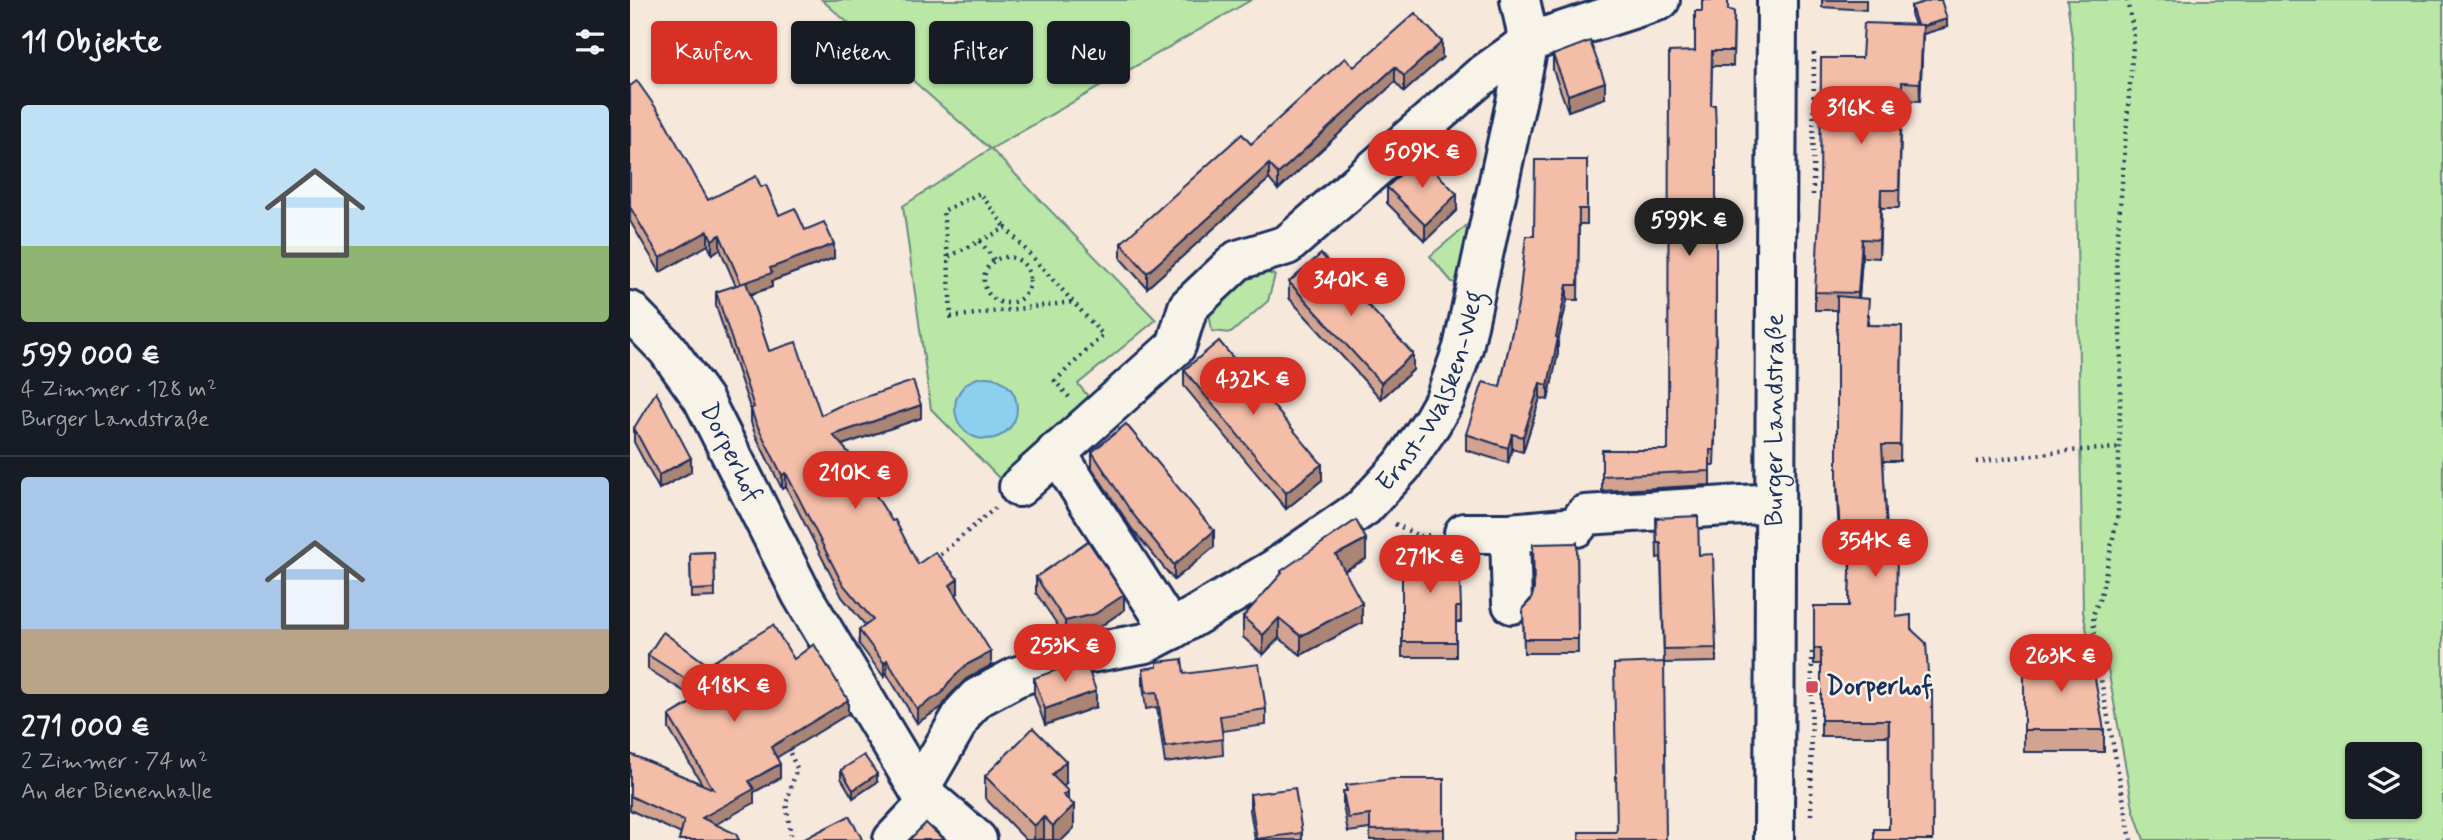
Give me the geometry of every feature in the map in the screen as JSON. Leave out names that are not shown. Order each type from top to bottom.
[{"type":"street","points":[[1520,0],[1528,41]]},
{"type":"street","points":[[1019,487],[1176,346],[1188,307],[1238,260],[1287,245],[1480,77],[1528,41],[1660,0]]},
{"type":"street","name":"Burger Landstraße","points":[[1774,840],[1777,0]]},
{"type":"street","name":"Ernst-Walsken-Weg","points":[[1171,630],[1273,570],[1364,507],[1402,467],[1424,436],[1454,375],[1471,313],[1528,41]]},
{"type":"street","name":"Dorperhof","points":[[630,311],[667,349],[703,399],[802,595],[924,795],[977,840]]},
{"type":"street","points":[[893,840],[924,795],[964,712],[986,693],[1016,677],[1078,655],[1146,643],[1171,630],[1055,452]]},
{"type":"street","points":[[1464,534],[1576,527],[1585,515],[1775,503]]},
{"type":"street","points":[[1510,533],[1512,604]]},
{"type":"path","points":[[2127,0],[2134,34],[2116,257],[2121,349],[2116,523],[2101,595],[2093,614],[2096,653],[2131,840]]},
{"type":"path","points":[[1073,302],[951,317],[943,211],[979,193],[1006,228],[1103,335],[1055,381],[1092,420]]},
{"type":"path","points":[[948,257],[1006,228]]},
{"type":"path","points":[[980,241],[995,261]]},
{"type":"path","points":[[1013,257],[1025,266],[1029,272],[1029,287],[1021,299],[999,302],[992,298],[984,284],[987,269],[995,261],[1013,257]]},
{"type":"path","points":[[1025,266],[1035,259]]},
{"type":"path","points":[[1010,302],[1012,310]]},
{"type":"path","points":[[1976,462],[2119,448]]},
{"type":"path","points":[[931,563],[1019,487]]},
{"type":"path","points":[[1364,507],[1419,536],[1464,534]]},
{"type":"path","points":[[782,744],[791,753],[797,768],[786,804],[791,835]]},
{"type":"green space","points":[[822,0],[1251,0],[1130,69],[1130,21],[1047,21],[1047,84],[1104,84],[991,149],[1156,320],[1078,384],[1091,400],[1002,481],[931,409],[903,206],[990,149],[915,82],[915,21],[846,21]]},
{"type":"green space","points":[[2067,0],[2443,0],[2443,840],[2144,840],[2133,808],[2104,647],[2090,647],[2083,612],[2074,54]]},
{"type":"green space","points":[[1479,215],[1466,285],[1452,282],[1430,256]]},
{"type":"green space","points":[[1247,268],[1275,275],[1268,301],[1231,333],[1212,331],[1208,306]]},
{"type":"water","points":[[980,377],[992,377],[1008,386],[1015,396],[1015,420],[1008,430],[992,439],[980,439],[969,434],[960,425],[955,414],[955,402],[960,391],[969,382]]},
{"type":"building","points":[[1702,0],[1728,0],[1728,10],[1734,11],[1733,51],[1712,51],[1711,105],[1715,105],[1716,130],[1716,278],[1715,426],[1714,450],[1710,450],[1710,471],[1602,476],[1602,450],[1668,450],[1669,52],[1695,51],[1695,11],[1702,11]]},
{"type":"building","points":[[1941,0],[1947,19],[1923,26],[1917,25],[1911,6]]},
{"type":"building","points":[[1415,13],[1442,42],[1404,76],[1395,67],[1278,174],[1269,164],[1147,273],[1121,243],[1242,134],[1251,144],[1345,58],[1354,67]]},
{"type":"building","points":[[1864,23],[1923,25],[1920,83],[1902,82],[1899,190],[1881,190],[1879,240],[1862,239],[1858,293],[1815,292],[1820,201],[1821,58],[1862,58]]},
{"type":"building","points":[[1590,41],[1605,82],[1568,95],[1553,55]]},
{"type":"building","points":[[637,81],[663,118],[708,200],[756,176],[761,187],[766,185],[779,215],[795,208],[805,230],[824,222],[834,244],[770,268],[772,273],[741,284],[720,235],[712,240],[708,231],[660,258],[630,207],[630,86]]},
{"type":"building","points":[[1420,156],[1457,194],[1425,225],[1387,187]]},
{"type":"building","points":[[1535,160],[1587,160],[1587,209],[1579,209],[1578,285],[1567,285],[1548,385],[1540,383],[1523,437],[1512,434],[1508,448],[1466,434],[1483,382],[1500,387],[1519,300],[1526,236],[1534,236]]},
{"type":"building","points":[[1321,254],[1413,354],[1381,383],[1289,282]]},
{"type":"building","points":[[746,282],[769,351],[796,342],[821,415],[839,406],[913,381],[921,405],[833,435],[868,475],[868,483],[892,521],[895,520],[918,564],[935,552],[958,579],[950,585],[991,652],[966,665],[942,693],[917,709],[887,660],[884,663],[859,630],[873,620],[842,583],[786,473],[782,475],[755,421],[751,409],[754,407],[716,292]]},
{"type":"building","points":[[1837,296],[1869,299],[1867,325],[1902,326],[1900,445],[1882,445],[1888,551],[1897,551],[1896,617],[1911,615],[1911,629],[1926,643],[1929,689],[1932,689],[1933,840],[1874,840],[1874,829],[1889,829],[1889,720],[1821,720],[1821,648],[1814,648],[1814,606],[1849,606],[1851,537],[1840,537],[1837,480]]},
{"type":"building","points":[[1219,341],[1322,464],[1286,493],[1184,370]]},
{"type":"building","points":[[656,392],[691,458],[659,475],[634,428]]},
{"type":"building","points":[[1126,424],[1214,531],[1174,565],[1132,513],[1092,452]]},
{"type":"building","points":[[1698,516],[1699,555],[1713,554],[1716,648],[1664,649],[1661,543],[1657,543],[1656,518]]},
{"type":"building","points":[[1356,520],[1366,539],[1336,555],[1362,603],[1301,636],[1279,618],[1263,635],[1243,617],[1281,571]]},
{"type":"building","points":[[1088,541],[1124,595],[1095,614],[1065,621],[1036,577]]},
{"type":"building","points":[[1577,543],[1578,639],[1524,639],[1523,608],[1531,600],[1534,589],[1533,544]]},
{"type":"building","points":[[1402,548],[1456,548],[1456,582],[1460,582],[1461,607],[1456,607],[1456,642],[1402,642]]},
{"type":"building","points":[[714,552],[715,589],[691,590],[690,553]]},
{"type":"building","points":[[773,625],[794,659],[814,644],[848,700],[771,747],[780,764],[749,781],[754,789],[702,818],[736,834],[739,840],[679,840],[684,821],[630,796],[630,754],[713,789],[669,716],[708,693],[648,655],[663,632],[708,665]]},
{"type":"building","points":[[2024,656],[2091,656],[2104,730],[2024,730]]},
{"type":"building","points":[[1182,659],[1184,674],[1259,664],[1266,709],[1220,716],[1223,739],[1165,747],[1157,692],[1146,693],[1143,669],[1157,667],[1157,662]]},
{"type":"building","points":[[1085,660],[1096,691],[1045,709],[1034,678]]},
{"type":"building","points":[[1664,662],[1666,840],[1579,840],[1579,832],[1617,832],[1614,664]]},
{"type":"building","points":[[1033,728],[1066,761],[1052,775],[1068,791],[1063,795],[1074,805],[1053,826],[1044,817],[1034,826],[985,776]]},
{"type":"building","points":[[864,755],[877,774],[853,790],[841,770]]},
{"type":"building","points":[[1393,779],[1444,779],[1444,829],[1370,830],[1370,815],[1348,818],[1343,791],[1347,791],[1346,785]]},
{"type":"building","points":[[1295,788],[1302,833],[1257,839],[1250,794]]},
{"type":"building","points":[[849,816],[862,840],[802,840]]},
{"type":"building","points":[[926,823],[944,840],[909,840]]},
{"type":"place","name":"Dorperhof","points":[[1812,687]]}]
